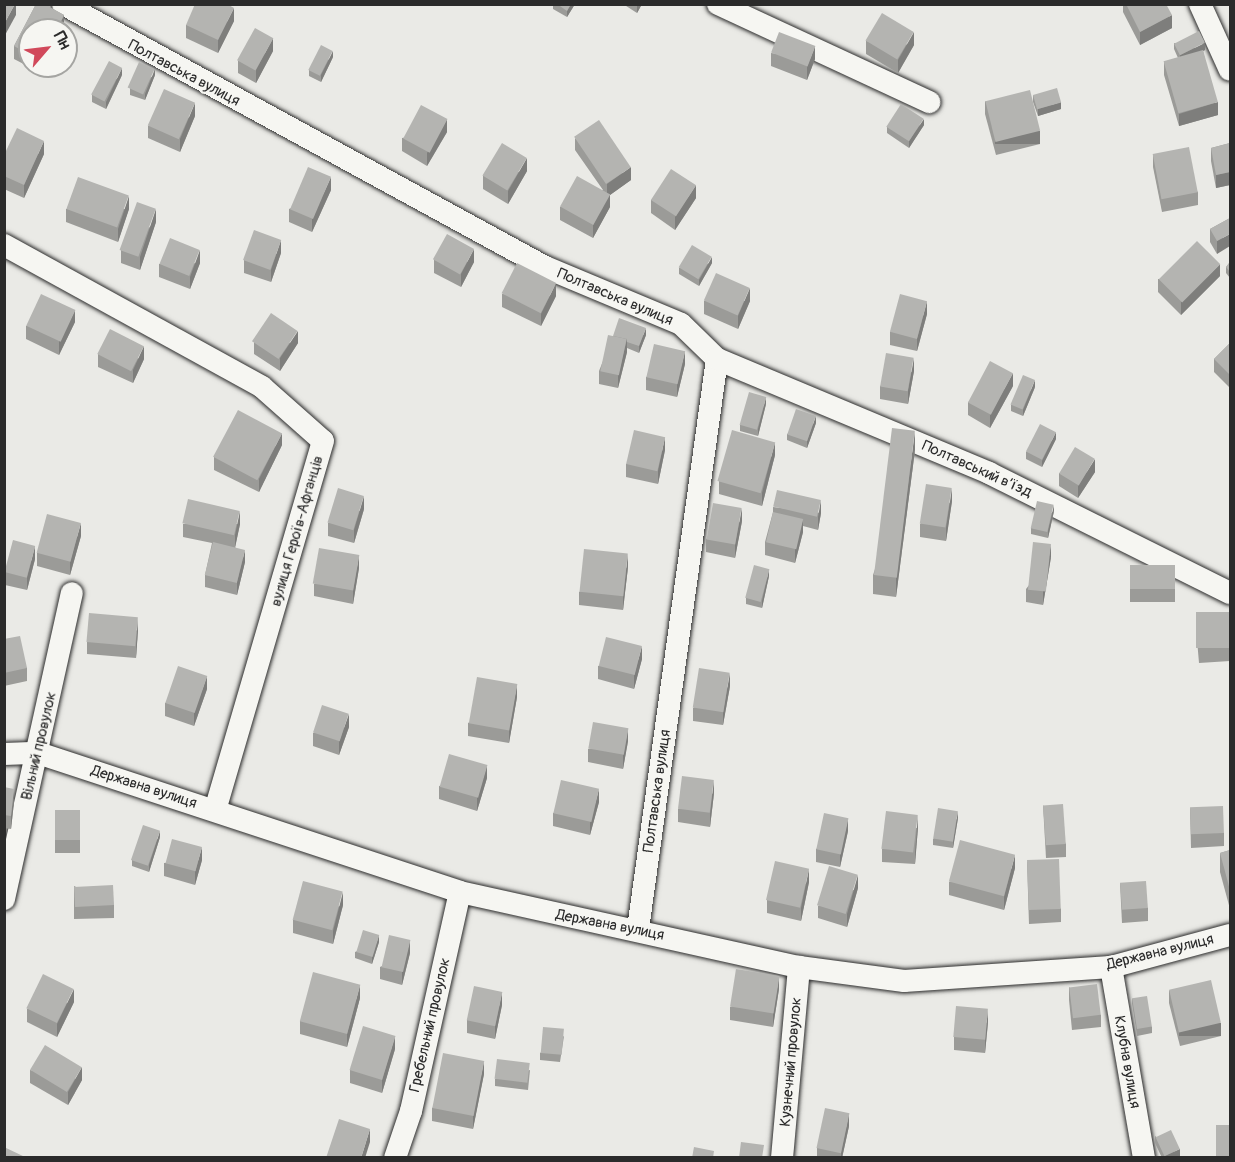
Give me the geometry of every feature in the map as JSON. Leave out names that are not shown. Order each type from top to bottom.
[{"type":"street","name":"Полтавська вулиця","points":[[63,4],[545,267],[681,324],[717,359],[638,929]]},
{"type":"street","points":[[718,4],[929,102]]},
{"type":"street","points":[[1200,4],[1230,70]]},
{"type":"street","name":"вулиця Героїв-Афганців","points":[[4,245],[262,387],[323,441],[215,810]]},
{"type":"street","name":"Полтавський в’їзд","points":[[717,359],[990,473],[1230,593]]},
{"type":"street","name":"Вільний провулок","points":[[4,899],[72,593]]},
{"type":"street","name":"Державна вулиця","points":[[4,753],[38,753],[460,892],[638,929],[800,967],[904,981],[1111,967],[1230,935]]},
{"type":"street","name":"Гребельний провулок","points":[[395,1158],[411,1111],[460,892]]},
{"type":"street","name":"Кузнечний провулок","points":[[782,1158],[800,967]]},
{"type":"street","name":"Клубна вулиця","points":[[1111,967],[1144,1158]]},
{"type":"building","points":[[4,4],[15,4],[4,24]]},
{"type":"building","points":[[36,4],[44,4],[64,15],[63,18],[29,18]]},
{"type":"building","points":[[195,4],[227,4],[234,8],[218,40],[186,25]]},
{"type":"building","points":[[557,4],[571,4],[567,11]]},
{"type":"building","points":[[1126,4],[1166,4],[1172,15],[1140,32]]},
{"type":"building","points":[[882,13],[914,32],[897,59],[866,40]]},
{"type":"building","points":[[255,28],[273,38],[255,71],[237,60]]},
{"type":"building","points":[[1199,31],[1205,43],[1180,55],[1174,44]]},
{"type":"building","points":[[779,32],[815,46],[808,67],[771,53]]},
{"type":"building","points":[[321,45],[333,51],[320,76],[308,70]]},
{"type":"building","points":[[1203,50],[1218,102],[1178,113],[1164,61]]},
{"type":"building","points":[[109,61],[122,68],[104,102],[91,95]]},
{"type":"building","points":[[139,62],[155,69],[143,94],[128,88]]},
{"type":"building","points":[[1057,88],[1061,102],[1037,109],[1033,95]]},
{"type":"building","points":[[164,89],[195,103],[179,139],[148,126]]},
{"type":"building","points":[[1030,90],[1040,131],[996,142],[985,101]]},
{"type":"building","points":[[901,104],[924,119],[909,141],[886,127]]},
{"type":"building","points":[[421,105],[447,119],[430,153],[403,139]]},
{"type":"building","points":[[599,120],[631,167],[606,184],[574,137]]},
{"type":"building","points":[[17,128],[44,141],[24,185],[4,176],[4,155]]},
{"type":"building","points":[[502,143],[527,158],[507,191],[482,176]]},
{"type":"building","points":[[1230,143],[1230,172],[1216,175],[1211,148]]},
{"type":"building","points":[[1189,147],[1198,192],[1161,199],[1153,154]]},
{"type":"building","points":[[308,167],[331,177],[313,219],[290,209]]},
{"type":"building","points":[[671,169],[696,185],[676,216],[651,200]]},
{"type":"building","points":[[577,176],[610,194],[593,225],[560,207]]},
{"type":"building","points":[[78,177],[129,195],[117,227],[66,209]]},
{"type":"building","points":[[137,202],[156,209],[138,257],[120,250]]},
{"type":"building","points":[[1230,218],[1230,234],[1217,241],[1210,229]]},
{"type":"building","points":[[254,230],[281,240],[270,270],[243,260]]},
{"type":"building","points":[[447,234],[474,249],[460,274],[433,259]]},
{"type":"building","points":[[170,238],[200,250],[189,276],[160,264]]},
{"type":"building","points":[[1197,241],[1220,264],[1182,303],[1159,279]]},
{"type":"building","points":[[692,245],[712,257],[698,279],[679,267]]},
{"type":"building","points":[[517,263],[556,283],[541,313],[502,293]]},
{"type":"building","points":[[716,273],[750,288],[738,315],[704,300]]},
{"type":"building","points":[[41,294],[75,310],[61,342],[26,326]]},
{"type":"building","points":[[900,294],[927,301],[917,339],[890,332]]},
{"type":"building","points":[[271,313],[298,331],[279,359],[252,341]]},
{"type":"building","points":[[619,318],[646,328],[639,346],[627,342],[627,339],[613,336]]},
{"type":"building","points":[[110,329],[144,346],[131,371],[97,354]]},
{"type":"building","points":[[608,335],[627,339],[619,375],[600,371]]},
{"type":"building","points":[[1230,343],[1230,375],[1214,359]]},
{"type":"building","points":[[654,344],[685,351],[678,384],[646,377]]},
{"type":"building","points":[[886,353],[914,358],[908,391],[880,386]]},
{"type":"building","points":[[990,361],[1013,373],[991,415],[968,402]]},
{"type":"building","points":[[1023,375],[1035,380],[1022,410],[1010,404]]},
{"type":"building","points":[[749,392],[766,397],[757,430],[740,425]]},
{"type":"building","points":[[796,409],[816,416],[807,441],[787,435]]},
{"type":"building","points":[[238,410],[282,433],[257,480],[213,457]]},
{"type":"building","points":[[1040,424],[1056,432],[1042,460],[1026,452]]},
{"type":"building","points":[[892,428],[915,431],[897,578],[874,575]]},
{"type":"building","points":[[634,430],[665,437],[657,471],[626,464]]},
{"type":"building","points":[[732,430],[775,442],[761,493],[717,481]]},
{"type":"building","points":[[1075,447],[1095,459],[1079,485],[1059,474]]},
{"type":"building","points":[[926,484],[952,488],[945,528],[920,524]]},
{"type":"building","points":[[338,488],[364,496],[353,530],[327,522]]},
{"type":"building","points":[[777,490],[821,500],[817,517],[773,507]]},
{"type":"building","points":[[188,499],[240,511],[234,535],[182,523]]},
{"type":"building","points":[[1037,501],[1054,505],[1047,532],[1031,528]]},
{"type":"building","points":[[713,503],[742,508],[735,544],[707,539]]},
{"type":"building","points":[[773,512],[803,519],[796,549],[766,542]]},
{"type":"building","points":[[47,514],[81,523],[70,562],[37,553]]},
{"type":"building","points":[[13,540],[35,546],[27,578],[4,572]]},
{"type":"building","points":[[213,542],[245,550],[237,583],[205,575]]},
{"type":"building","points":[[1033,542],[1051,544],[1046,592],[1028,590]]},
{"type":"building","points":[[319,548],[359,555],[353,591],[313,583]]},
{"type":"building","points":[[584,549],[628,554],[623,596],[580,592]]},
{"type":"building","points":[[754,565],[769,569],[761,602],[745,598]]},
{"type":"building","points":[[1130,565],[1175,565],[1175,589],[1130,589]]},
{"type":"building","points":[[1196,612],[1230,612],[1230,648],[1196,648]]},
{"type":"building","points":[[89,613],[138,617],[135,646],[86,642]]},
{"type":"building","points":[[20,636],[27,668],[4,673],[4,639]]},
{"type":"building","points":[[606,637],[642,646],[635,675],[599,666]]},
{"type":"building","points":[[178,666],[207,676],[195,713],[165,703]]},
{"type":"building","points":[[699,668],[730,673],[723,712],[693,708]]},
{"type":"building","points":[[477,677],[517,684],[509,730],[469,723]]},
{"type":"building","points":[[322,705],[349,714],[340,741],[313,733]]},
{"type":"building","points":[[593,722],[628,728],[624,755],[588,749]]},
{"type":"building","points":[[449,754],[487,765],[478,798],[440,787]]},
{"type":"building","points":[[682,776],[714,780],[710,813],[678,809]]},
{"type":"building","points":[[561,780],[599,789],[591,822],[553,813]]},
{"type":"building","points":[[4,787],[14,789],[11,816],[4,815]]},
{"type":"building","points":[[1063,804],[1066,844],[1046,845],[1043,805]]},
{"type":"building","points":[[1223,806],[1224,833],[1191,834],[1190,807]]},
{"type":"building","points":[[938,808],[958,811],[953,842],[933,839]]},
{"type":"building","points":[[55,810],[80,810],[80,840],[55,840]]},
{"type":"building","points":[[886,811],[918,815],[913,853],[881,849]]},
{"type":"building","points":[[824,813],[848,818],[841,854],[816,849]]},
{"type":"building","points":[[143,825],[160,831],[148,866],[131,860]]},
{"type":"building","points":[[172,839],[202,847],[195,871],[166,863]]},
{"type":"building","points":[[960,840],[1015,855],[1004,896],[949,882]]},
{"type":"building","points":[[1230,850],[1230,890],[1220,853]]},
{"type":"building","points":[[1059,859],[1061,909],[1029,910],[1027,860]]},
{"type":"building","points":[[775,861],[809,869],[800,908],[766,900]]},
{"type":"building","points":[[829,866],[858,875],[846,914],[817,905]]},
{"type":"building","points":[[303,881],[343,892],[332,930],[293,920]]},
{"type":"building","points":[[1146,881],[1148,908],[1122,910],[1120,883]]},
{"type":"building","points":[[113,885],[114,905],[75,907],[74,887]]},
{"type":"building","points":[[363,930],[379,935],[373,957],[356,952]]},
{"type":"building","points":[[389,935],[410,940],[403,972],[382,967]]},
{"type":"building","points":[[736,969],[779,976],[774,1013],[730,1007]]},
{"type":"building","points":[[313,972],[360,985],[347,1034],[300,1021]]},
{"type":"building","points":[[43,974],[74,989],[57,1023],[26,1008]]},
{"type":"building","points":[[1211,980],[1221,1023],[1179,1033],[1169,990]]},
{"type":"building","points":[[1097,984],[1101,1015],[1073,1018],[1069,987]]},
{"type":"building","points":[[474,986],[502,992],[495,1026],[467,1020]]},
{"type":"building","points":[[1147,996],[1152,1027],[1137,1029],[1132,998]]},
{"type":"building","points":[[956,1006],[988,1009],[985,1040],[953,1037]]},
{"type":"building","points":[[363,1026],[396,1036],[382,1080],[350,1070]]},
{"type":"building","points":[[543,1027],[564,1029],[562,1055],[541,1053]]},
{"type":"building","points":[[45,1045],[82,1067],[67,1092],[30,1070]]},
{"type":"building","points":[[443,1053],[484,1061],[474,1116],[432,1108]]},
{"type":"building","points":[[497,1059],[530,1063],[527,1083],[495,1079]]},
{"type":"building","points":[[825,1108],[849,1113],[841,1153],[816,1148]]},
{"type":"building","points":[[339,1119],[370,1129],[361,1158],[326,1158]]},
{"type":"building","points":[[1216,1125],[1230,1125],[1230,1156],[1216,1156]]},
{"type":"building","points":[[1171,1130],[1180,1149],[1164,1156],[1156,1137]]},
{"type":"building","points":[[741,1142],[764,1145],[762,1158],[739,1158]]},
{"type":"building","points":[[4,1147],[25,1157],[4,1158]]},
{"type":"building","points":[[694,1147],[714,1151],[713,1158],[692,1158]]}]
